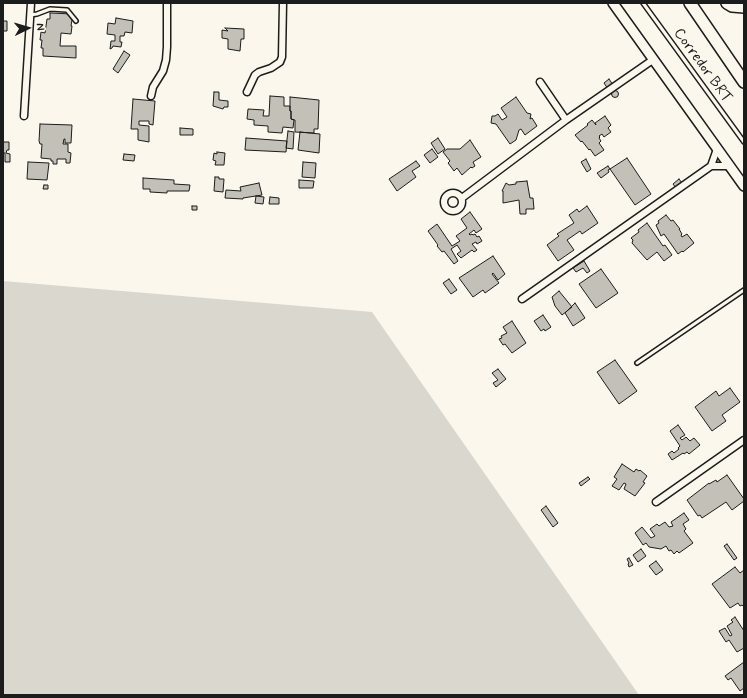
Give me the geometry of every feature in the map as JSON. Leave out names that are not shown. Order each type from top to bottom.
[{"type":"highway","points":[[690,3],[744,82]]},
{"type":"highway","points":[[728,3],[732,6],[744,7]]},
{"type":"main road","points":[[614,3],[716,149],[744,186]]},
{"type":"street","points":[[24,116],[31,3]]},
{"type":"street","points":[[151,96],[153,87],[166,60],[167,3]]},
{"type":"street","points":[[247,92],[255,75],[280,62],[282,57],[283,3]]},
{"type":"street","points":[[462,198],[566,120],[654,59]]},
{"type":"street","points":[[540,82],[566,120]]},
{"type":"street","points":[[711,166],[716,149]]},
{"type":"street","points":[[522,298],[711,166],[730,166]]},
{"type":"street","points":[[656,502],[744,440]]},
{"type":"lane","name":"Corredor BRT","points":[[643,3],[744,142]]},
{"type":"lane","points":[[30,15],[50,9],[67,10],[76,21]]},
{"type":"lane","points":[[638,363],[744,290]]},
{"type":"shaded area","points":[[3,281],[372,312],[639,695],[3,695]]},
{"type":"building","points":[[50,13],[73,14],[71,34],[61,33],[60,46],[76,46],[76,58],[43,56],[43,48],[41,48],[42,40],[40,40],[41,32],[45,33],[47,19],[50,19]]},
{"type":"building","points":[[116,18],[133,21],[132,33],[125,32],[124,36],[120,36],[120,42],[122,42],[121,47],[113,46],[110,49],[111,41],[115,41],[115,35],[107,34],[108,23],[115,24]]},
{"type":"building","points":[[3,21],[7,21],[7,31],[3,31]]},
{"type":"building","points":[[225,28],[244,29],[244,39],[241,39],[240,51],[228,49],[228,39],[222,38],[222,30],[228,31]]},
{"type":"building","points":[[124,51],[130,55],[118,73],[113,69]]},
{"type":"building","points":[[609,79],[613,85],[608,89],[604,83]]},
{"type":"building","points":[[615,91],[618,94],[615,97],[612,94]]},
{"type":"building","points":[[214,92],[219,92],[219,100],[228,101],[228,107],[224,107],[223,109],[213,106]]},
{"type":"building","points":[[270,96],[284,97],[284,106],[290,106],[291,119],[294,120],[293,128],[283,127],[282,133],[268,132],[268,126],[254,125],[254,120],[247,119],[248,109],[264,110],[263,116],[269,116]]},
{"type":"building","points":[[290,97],[319,100],[318,129],[314,129],[314,133],[295,132],[295,120],[291,119]]},
{"type":"building","points":[[516,97],[527,113],[531,114],[530,119],[532,118],[537,126],[525,135],[521,129],[519,130],[516,140],[510,144],[496,124],[491,123],[492,116],[498,114],[502,120],[507,117],[501,108]]},
{"type":"building","points":[[133,99],[155,101],[153,125],[149,124],[149,121],[139,121],[139,125],[149,126],[149,142],[138,140],[138,129],[131,129]]},
{"type":"building","points":[[605,116],[611,125],[608,128],[611,132],[604,137],[602,134],[599,136],[601,141],[599,143],[604,150],[595,156],[590,149],[589,150],[575,135],[592,120],[596,125],[595,123]]},
{"type":"building","points":[[40,124],[72,125],[71,143],[65,143],[64,139],[63,144],[68,144],[68,152],[71,153],[70,163],[66,163],[66,159],[57,159],[57,164],[53,164],[51,159],[41,158],[42,144],[40,144],[39,141]]},
{"type":"building","points":[[180,128],[193,129],[193,135],[180,135]]},
{"type":"building","points":[[288,131],[294,132],[293,149],[286,148]]},
{"type":"building","points":[[300,132],[320,134],[319,153],[298,150]]},
{"type":"building","points":[[246,138],[287,141],[286,152],[245,150]]},
{"type":"building","points":[[438,138],[445,149],[438,154],[431,143]]},
{"type":"building","points":[[470,140],[481,157],[473,162],[475,166],[472,168],[471,167],[462,175],[457,168],[454,171],[448,163],[450,161],[443,152],[447,149],[460,149]]},
{"type":"building","points":[[3,142],[9,142],[9,150],[7,150],[6,153],[10,154],[10,162],[5,162]]},
{"type":"building","points":[[432,149],[438,157],[430,163],[424,155]]},
{"type":"building","points":[[217,152],[225,153],[224,165],[215,165],[216,161],[213,160],[214,153],[217,154]]},
{"type":"building","points":[[124,154],[135,155],[134,161],[123,160]]},
{"type":"building","points":[[627,158],[651,194],[635,205],[610,169]]},
{"type":"building","points":[[586,159],[591,169],[587,172],[581,162]]},
{"type":"building","points":[[416,161],[420,166],[412,171],[416,177],[397,191],[389,179]]},
{"type":"building","points":[[28,162],[49,163],[47,180],[27,179]]},
{"type":"building","points":[[303,162],[316,163],[315,178],[302,177]]},
{"type":"building","points":[[608,166],[610,169],[608,170],[609,172],[601,178],[597,173]]},
{"type":"building","points":[[215,177],[224,179],[223,192],[214,191]]},
{"type":"building","points":[[143,178],[174,180],[174,184],[190,185],[189,191],[167,191],[167,193],[150,192],[150,189],[143,189]]},
{"type":"building","points":[[679,179],[682,183],[676,188],[673,184]]},
{"type":"building","points":[[299,180],[314,181],[313,188],[299,188]]},
{"type":"building","points":[[527,181],[530,198],[533,198],[534,209],[526,209],[526,214],[520,214],[519,200],[503,203],[502,191],[506,183],[509,185],[516,184],[516,182]]},
{"type":"building","points":[[259,183],[262,195],[243,199],[225,198],[226,190],[241,191],[240,187]]},
{"type":"building","points":[[44,185],[48,185],[48,189],[43,189]]},
{"type":"building","points":[[256,196],[264,197],[263,204],[255,203]]},
{"type":"building","points":[[270,197],[279,198],[279,204],[269,204]]},
{"type":"building","points":[[192,206],[197,206],[197,210],[192,210]]},
{"type":"building","points":[[587,206],[598,223],[582,234],[580,231],[567,240],[574,250],[558,261],[547,245],[559,236],[557,234],[574,223],[569,215],[577,209],[579,212]]},
{"type":"building","points":[[470,212],[482,229],[476,233],[474,230],[469,234],[475,234],[477,237],[479,236],[482,241],[477,244],[476,242],[472,244],[477,250],[474,252],[472,250],[461,258],[457,254],[461,251],[457,245],[451,249],[458,261],[454,264],[444,251],[442,252],[437,246],[438,245],[428,231],[437,224],[452,246],[460,241],[456,236],[467,228],[461,219]]},
{"type":"building","points":[[666,215],[671,221],[673,220],[680,229],[682,237],[687,234],[694,243],[678,254],[664,234],[661,236],[656,225],[659,223],[658,221]]},
{"type":"building","points":[[647,223],[663,246],[665,245],[672,255],[664,261],[657,252],[647,260],[632,243],[633,240],[631,238]]},
{"type":"building","points":[[493,256],[505,274],[498,280],[493,273],[492,274],[499,283],[485,293],[483,290],[473,297],[459,278]]},
{"type":"building","points":[[584,261],[590,271],[587,273],[583,268],[576,272],[573,268]]},
{"type":"building","points":[[601,269],[618,293],[596,308],[579,284]]},
{"type":"building","points":[[449,279],[457,290],[451,294],[443,283]]},
{"type":"building","points":[[559,291],[572,307],[562,315],[555,306],[552,297]]},
{"type":"building","points":[[575,303],[585,318],[573,326],[565,313]]},
{"type":"building","points":[[543,315],[551,327],[545,331],[544,329],[541,331],[534,321]]},
{"type":"building","points":[[512,321],[526,343],[512,353],[499,339],[507,333],[503,327]]},
{"type":"building","points":[[615,360],[637,391],[619,404],[597,372]]},
{"type":"building","points":[[498,369],[506,379],[496,387],[493,383],[498,380],[492,373]]},
{"type":"building","points":[[730,388],[740,402],[722,415],[726,421],[712,431],[695,407],[716,391],[719,396]]},
{"type":"building","points":[[678,425],[685,435],[680,438],[682,440],[686,437],[690,441],[694,438],[700,445],[689,454],[687,452],[684,454],[683,453],[672,460],[668,454],[672,451],[674,453],[680,446],[670,431]]},
{"type":"building","points":[[622,464],[634,472],[636,469],[639,471],[640,470],[647,476],[643,482],[645,483],[635,496],[624,489],[626,484],[624,483],[619,490],[612,486],[617,479],[614,477]]},
{"type":"building","points":[[727,475],[744,501],[732,510],[726,502],[702,518],[700,515],[698,516],[687,500],[709,483],[716,480],[717,482]]},
{"type":"building","points":[[588,477],[590,479],[581,486],[579,483]]},
{"type":"building","points":[[546,506],[558,523],[553,527],[541,510]]},
{"type":"building","points":[[684,513],[689,520],[683,524],[686,529],[684,531],[693,543],[679,553],[677,551],[674,554],[671,550],[669,551],[666,546],[661,549],[649,547],[646,543],[643,545],[635,533],[642,527],[651,538],[655,536],[650,529],[657,524],[659,526],[665,522],[669,527],[673,526],[671,522]]},
{"type":"building","points":[[727,544],[737,558],[734,560],[724,546]]},
{"type":"building","points":[[641,549],[646,556],[638,562],[633,555]]},
{"type":"building","points":[[629,558],[633,565],[629,567],[627,559]]},
{"type":"building","points":[[656,561],[663,570],[656,575],[649,566]]},
{"type":"building","points":[[735,567],[740,573],[744,570],[744,607],[742,605],[740,606],[738,603],[730,608],[712,584]]},
{"type":"building","points":[[735,617],[744,631],[744,648],[737,652],[729,640],[726,642],[719,631],[725,628],[730,636],[732,635],[727,626],[733,622],[731,620]]},
{"type":"building","points":[[744,662],[744,688],[740,691],[731,678],[728,680],[725,676]]}]
